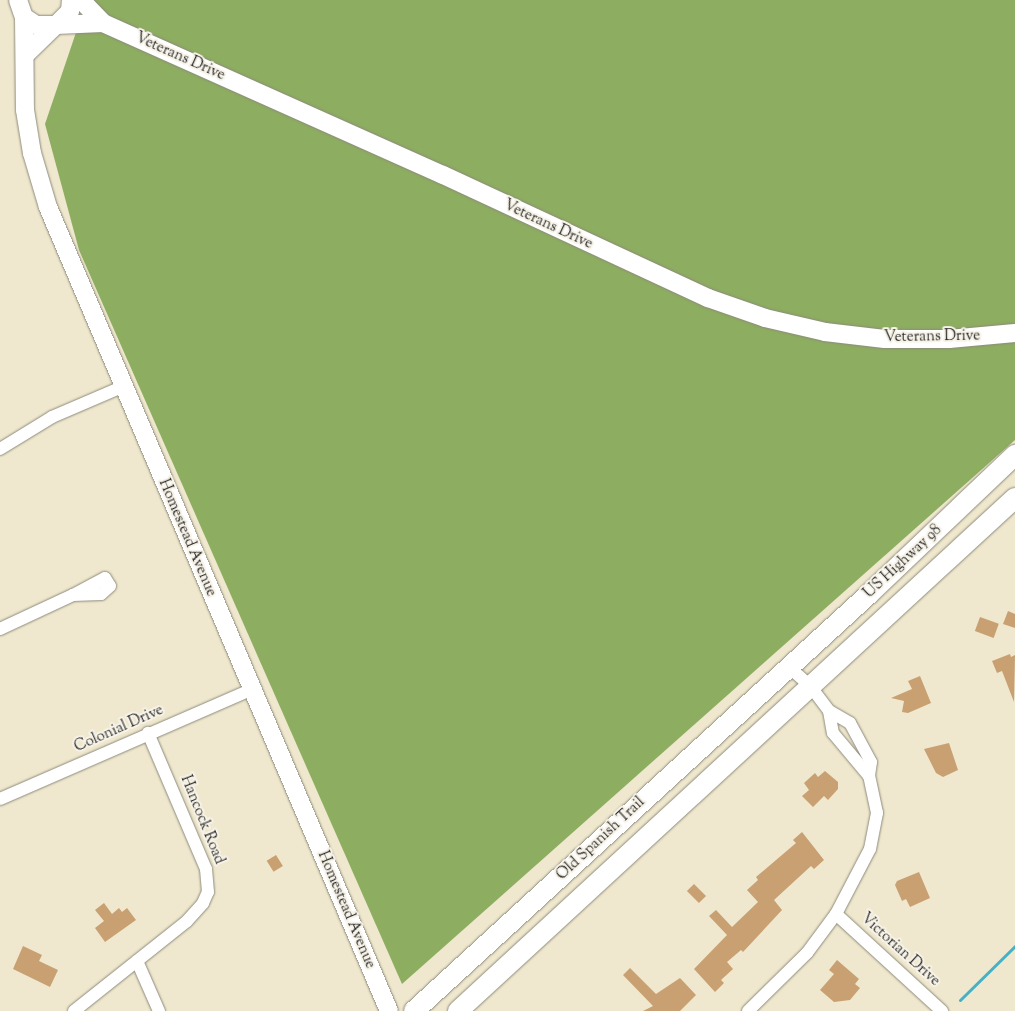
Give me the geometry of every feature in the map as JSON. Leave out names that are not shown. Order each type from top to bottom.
[{"type":"main road","name":"US Highway 98","points":[[789,667],[1015,456]]},
{"type":"main road","name":"US Highway 98","points":[[811,687],[1015,498]]},
{"type":"main road","name":"Old Spanish Trail","points":[[414,1011],[789,667]]},
{"type":"main road","name":"Old Spanish Trail","points":[[458,1011],[619,860],[811,687]]},
{"type":"street","points":[[25,54],[70,11],[70,0]]},
{"type":"street","name":"Veterans Drive","points":[[81,0],[103,23],[443,175],[656,275],[757,315],[825,332],[885,340],[949,339],[1015,333]]},
{"type":"street","name":"Veterans Drive","points":[[18,5],[36,26],[103,23]]},
{"type":"street","name":"Homestead Avenue","points":[[18,5],[25,54],[25,110],[32,153],[48,207],[251,690],[389,1011]]},
{"type":"street","points":[[0,449],[52,417],[124,386]]},
{"type":"street","points":[[0,629],[73,595]]},
{"type":"street","points":[[789,667],[811,687],[829,711],[833,733],[870,776]]},
{"type":"street","name":"Colonial Drive","points":[[0,799],[148,733],[251,690]]},
{"type":"street","points":[[748,1011],[807,953],[836,914],[870,849],[877,813],[870,776],[871,762],[858,734],[846,718],[829,711]]},
{"type":"street","name":"Hancock Road","points":[[74,1011],[196,912],[208,892],[209,880],[148,733]]},
{"type":"street","name":"Victorian Drive","points":[[836,914],[942,1011]]},
{"type":"street","points":[[137,961],[159,1011]]},
{"type":"green space","points":[[87,0],[1015,0],[1015,440],[402,984],[79,250],[45,124]]},
{"type":"building","points":[[1008,611],[1015,614],[1015,628],[1003,624]]},
{"type":"building","points":[[980,617],[999,624],[994,638],[975,631]]},
{"type":"building","points":[[1010,654],[1011,657],[1015,655],[1014,702],[1002,671],[997,673],[992,661]]},
{"type":"building","points":[[920,676],[931,703],[908,713],[902,712],[904,701],[891,698],[912,689],[908,681]]},
{"type":"building","points":[[949,743],[958,770],[943,777],[936,773],[924,749]]},
{"type":"building","points":[[825,771],[838,782],[838,789],[828,800],[824,796],[813,807],[802,796],[809,790],[804,783],[815,773],[818,777]]},
{"type":"building","points":[[802,832],[824,860],[814,869],[811,866],[774,900],[782,910],[743,952],[741,950],[727,962],[733,969],[721,980],[724,983],[715,992],[694,969],[727,935],[709,916],[716,910],[732,927],[758,902],[747,890],[758,880],[756,877],[796,843],[793,840]]},
{"type":"building","points":[[276,855],[283,866],[274,872],[267,861]]},
{"type":"building","points":[[919,872],[930,898],[910,907],[906,899],[902,901],[895,885],[897,881]]},
{"type":"building","points":[[694,884],[706,896],[699,903],[687,891]]},
{"type":"building","points":[[104,903],[112,914],[119,908],[122,912],[127,908],[136,920],[105,942],[95,928],[104,921],[95,910]]},
{"type":"building","points":[[23,946],[42,955],[39,961],[58,970],[50,987],[13,969]]},
{"type":"building","points":[[837,960],[859,979],[855,984],[860,988],[850,1000],[834,1002],[820,990],[834,974],[829,970]]},
{"type":"building","points":[[630,968],[656,994],[680,978],[696,995],[680,1011],[643,1011],[653,1006],[623,975]]},
{"type":"waterway","points":[[960,1000],[1015,946]]}]
